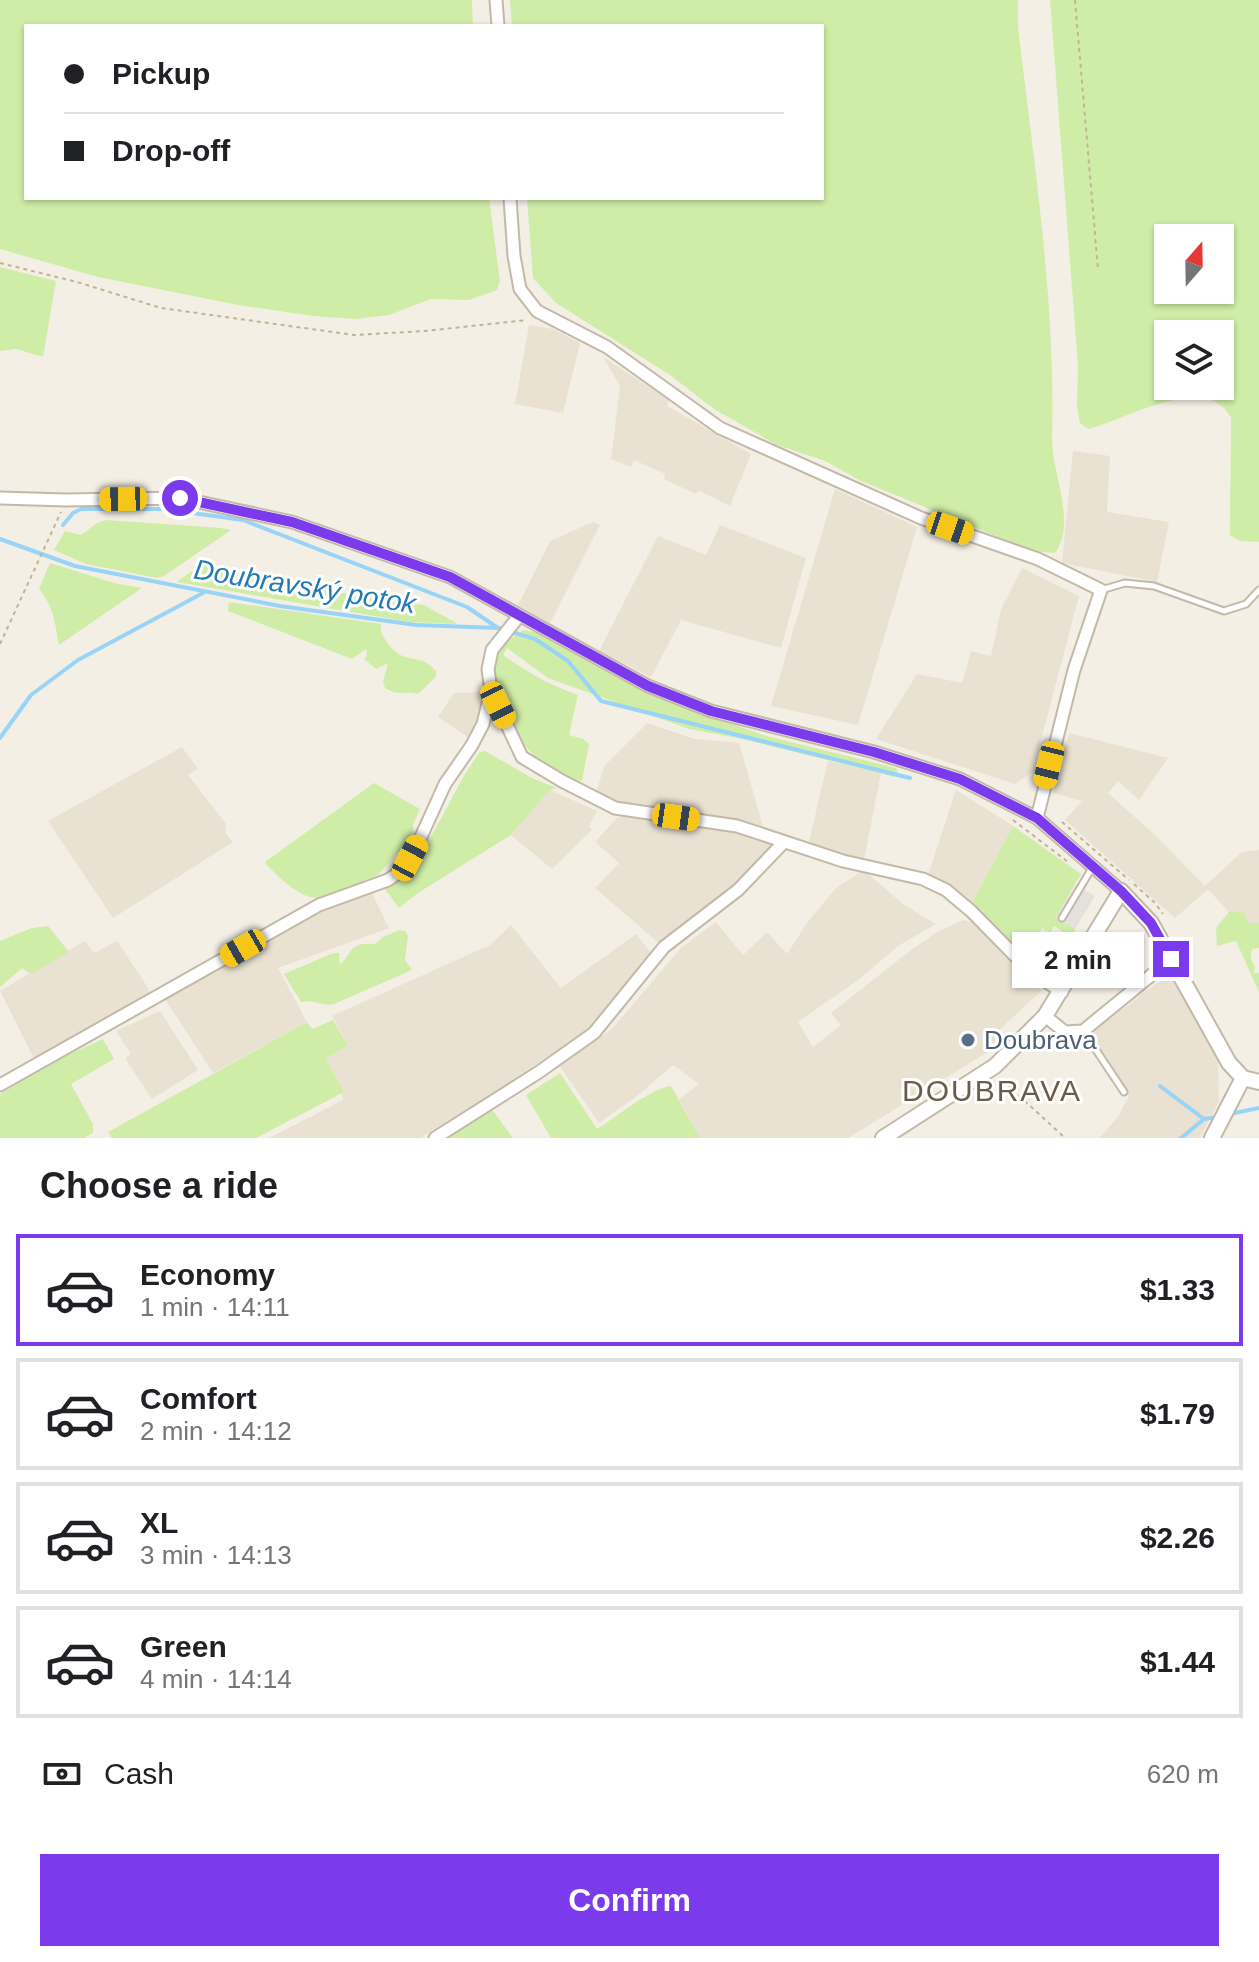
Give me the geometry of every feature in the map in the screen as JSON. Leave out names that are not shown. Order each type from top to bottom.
[{"type":"street","points":[[496,0],[498,24]]},
{"type":"street","points":[[510,200],[520,289],[537,311],[607,347],[720,428],[921,518],[1038,559],[1101,590],[1074,670],[1037,818]]},
{"type":"street","points":[[0,498],[180,498],[292,522],[450,577],[648,686],[711,711],[874,752],[960,779],[1037,818],[1090,872],[1121,891],[1151,923],[1229,1063],[1243,1078],[1259,1082]]},
{"type":"street","points":[[519,616],[492,650],[488,669],[491,691],[522,757],[615,808],[737,826],[843,861],[902,872],[946,890],[1030,971],[1062,992]]},
{"type":"street","points":[[0,1085],[319,905],[388,880],[401,871],[420,839],[445,784],[483,724],[491,691]]},
{"type":"street","points":[[435,1138],[594,1033],[664,947],[738,890],[784,842]]},
{"type":"street","points":[[883,1138],[990,1069],[1045,1016],[1121,891]]},
{"type":"street","points":[[1045,1016],[1065,1032],[1083,1031],[1171,959]]},
{"type":"street","points":[[1212,1138],[1243,1078]]},
{"type":"lane","points":[[1101,590],[1125,583],[1154,586],[1224,611],[1246,604],[1259,590]]},
{"type":"lane","points":[[1062,918],[1090,872]]},
{"type":"lane","points":[[1083,1031],[1124,1092]]},
{"type":"path","points":[[1075,0],[1098,269]]},
{"type":"path","points":[[0,263],[77,282],[161,308],[354,335],[526,321],[537,311]]},
{"type":"path","points":[[0,644],[66,500]]},
{"type":"path","points":[[1003,813],[1090,872]]},
{"type":"path","points":[[1037,818],[1064,822],[1155,903],[1163,914]]},
{"type":"path","points":[[1098,947],[1110,957],[1119,957],[1120,970],[1108,969],[1106,965],[1110,957]]},
{"type":"path","points":[[990,1069],[1065,1138]]},
{"type":"shaded area","points":[[529,325],[553,329],[580,343],[563,413],[515,404]]},
{"type":"shaded area","points":[[603,357],[669,400],[667,406],[751,454],[730,506],[698,490],[696,494],[664,479],[665,474],[634,460],[631,467],[611,459],[620,386]]},
{"type":"shaded area","points":[[1073,451],[1110,456],[1107,512],[1169,522],[1157,582],[1062,563]]},
{"type":"shaded area","points":[[835,489],[917,527],[858,725],[771,706]]},
{"type":"shaded area","points":[[593,522],[600,525],[550,623],[518,605],[550,541]]},
{"type":"shaded area","points":[[720,525],[806,558],[781,648],[681,620],[651,677],[599,651],[658,536],[706,555]]},
{"type":"shaded area","points":[[1022,568],[1079,596],[1037,755],[1036,770],[1015,784],[876,739],[917,674],[962,683],[971,651],[991,656],[1001,609]]},
{"type":"shaded area","points":[[485,692],[486,701],[472,740],[438,717],[454,693]]},
{"type":"shaded area","points":[[647,723],[695,739],[739,743],[764,830],[616,804],[596,794],[604,766]]},
{"type":"shaded area","points":[[1069,733],[1168,758],[1139,800],[1118,781],[1108,793],[1205,886],[1242,852],[1259,850],[1259,923],[1248,923],[1244,911],[1229,912],[1208,889],[1175,918],[1065,820],[1082,801],[1053,793]]},
{"type":"shaded area","points":[[182,747],[198,769],[188,775],[226,824],[225,833],[233,842],[113,918],[48,821]]},
{"type":"shaded area","points":[[828,761],[881,773],[864,860],[808,846]]},
{"type":"shaded area","points":[[550,790],[597,811],[589,826],[592,830],[552,869],[511,835]]},
{"type":"shaded area","points":[[956,790],[1013,826],[971,905],[928,875]]},
{"type":"shaded area","points":[[623,816],[734,829],[771,842],[773,849],[734,887],[660,944],[595,888],[619,863],[595,842],[617,818]]},
{"type":"shaded area","points":[[864,870],[904,905],[936,924],[898,946],[858,980],[798,1022],[813,1047],[841,1025],[831,1013],[911,950],[937,932],[963,920],[975,923],[1041,991],[996,1033],[994,1048],[848,1138],[700,1138],[679,1099],[699,1084],[673,1065],[599,1123],[559,1065],[612,1029],[681,948],[716,922],[743,955],[767,932],[787,954],[807,923],[836,888]]},
{"type":"shaded area","points":[[1076,885],[1095,896],[1075,929],[1056,917]]},
{"type":"shaded area","points":[[370,889],[389,928],[278,968],[307,1022],[213,1073],[165,999],[308,919]]},
{"type":"shaded area","points":[[511,925],[561,988],[636,934],[653,955],[600,1020],[585,1033],[421,1138],[269,1138],[343,1100],[341,1094],[344,1092],[326,1058],[348,1046],[332,1016],[490,945]]},
{"type":"shaded area","points":[[85,941],[94,953],[117,941],[145,983],[149,991],[147,1000],[35,1061],[0,991]]},
{"type":"shaded area","points":[[1164,978],[1173,980],[1218,1060],[1219,1101],[1200,1138],[1100,1138],[1117,1118],[1129,1096],[1088,1035]]},
{"type":"shaded area","points":[[160,1011],[198,1070],[152,1099],[125,1058],[131,1054],[116,1031]]},
{"type":"green space","points":[[0,0],[472,0],[473,24],[24,24],[24,200],[489,200],[500,281],[497,290],[469,300],[431,299],[389,315],[355,319],[313,316],[238,305],[98,277],[0,249]]},
{"type":"green space","points":[[510,0],[1018,0],[1018,27],[1047,285],[1053,453],[1064,513],[1061,541],[1055,553],[1033,551],[861,481],[825,461],[777,445],[714,409],[670,375],[556,303],[533,278],[527,200],[824,200],[824,24],[512,24]]},
{"type":"green space","points":[[1050,0],[1259,0],[1259,542],[1240,541],[1230,535],[1231,418],[1220,404],[1209,400],[1234,400],[1234,320],[1154,320],[1154,400],[1175,400],[1088,429],[1080,423],[1077,407],[1078,366]]},
{"type":"green space","points":[[0,267],[56,281],[43,357],[16,349],[0,351]]},
{"type":"green space","points":[[106,520],[231,530],[157,578],[86,564],[54,550],[65,531],[81,535]]},
{"type":"green space","points":[[50,563],[114,583],[142,588],[59,645],[51,609],[39,589]]},
{"type":"green space","points":[[200,565],[379,600],[424,605],[458,624],[409,622],[177,582]]},
{"type":"green space","points":[[229,602],[381,624],[382,634],[393,650],[430,665],[436,671],[436,677],[418,694],[390,691],[383,682],[388,663],[376,669],[364,659],[366,649],[352,659],[228,611]]},
{"type":"green space","points":[[524,630],[539,633],[654,695],[763,735],[896,768],[899,775],[895,777],[743,739],[689,729],[548,678],[507,648],[503,655],[530,673],[578,695],[569,735],[589,744],[582,781],[568,778],[542,764],[522,741],[492,685],[491,671],[496,656],[505,644]]},
{"type":"green space","points":[[485,751],[532,778],[557,788],[550,790],[511,835],[399,908],[385,889],[415,860],[468,769],[480,752]]},
{"type":"green space","points":[[374,783],[420,809],[413,824],[414,837],[407,848],[398,852],[378,875],[321,899],[298,891],[266,864],[265,862]]},
{"type":"green space","points":[[1013,826],[1081,874],[1056,917],[1075,929],[1073,938],[1054,926],[1050,933],[1042,928],[1022,957],[971,905]]},
{"type":"green space","points":[[1244,911],[1248,923],[1259,923],[1259,948],[1252,949],[1251,956],[1254,973],[1259,973],[1259,992],[1236,941],[1217,946],[1216,928],[1229,912]]},
{"type":"green space","points":[[48,926],[69,952],[31,974],[22,968],[0,987],[0,941],[32,928]]},
{"type":"green space","points":[[399,930],[405,931],[408,936],[405,960],[412,970],[334,1004],[301,1002],[284,974],[333,953],[339,953],[340,965],[357,946],[375,944]]},
{"type":"green space","points":[[333,1020],[348,1046],[326,1058],[344,1092],[256,1138],[112,1138],[108,1132],[307,1022],[312,1029]]},
{"type":"green space","points":[[103,1039],[114,1059],[71,1084],[93,1124],[93,1133],[84,1138],[0,1138],[0,1094],[66,1056]]},
{"type":"green space","points":[[560,1073],[597,1129],[643,1098],[671,1086],[700,1138],[551,1138],[526,1095]]},
{"type":"green space","points":[[491,1108],[513,1138],[443,1138]]},
{"type":"waterway","points":[[63,525],[81,509],[164,509],[243,520],[467,607],[498,628]]},
{"type":"waterway","name":"Doubravský potok","points":[[0,539],[75,566],[280,606],[416,625],[499,628],[535,639],[568,661],[601,701],[910,778]]},
{"type":"waterway","points":[[0,738],[31,695],[78,660],[203,593]]},
{"type":"waterway","name":"Doubravský potok","points":[[1160,1086],[1204,1119],[1218,1117]]},
{"type":"waterway","name":"Doubravský potok","points":[[1230,1114],[1259,1108]]},
{"type":"waterway","points":[[1181,1138],[1204,1119]]},
{"type":"place","name":"Doubrava","points":[[968,1040]]},
{"type":"district","name":"DOUBRAVA","points":[[992,1091]]},
{"type":"route","points":[[180,498],[292,522],[450,577],[648,686],[711,711],[874,752],[960,779],[1037,818],[1121,891],[1151,923],[1171,959]]}]
